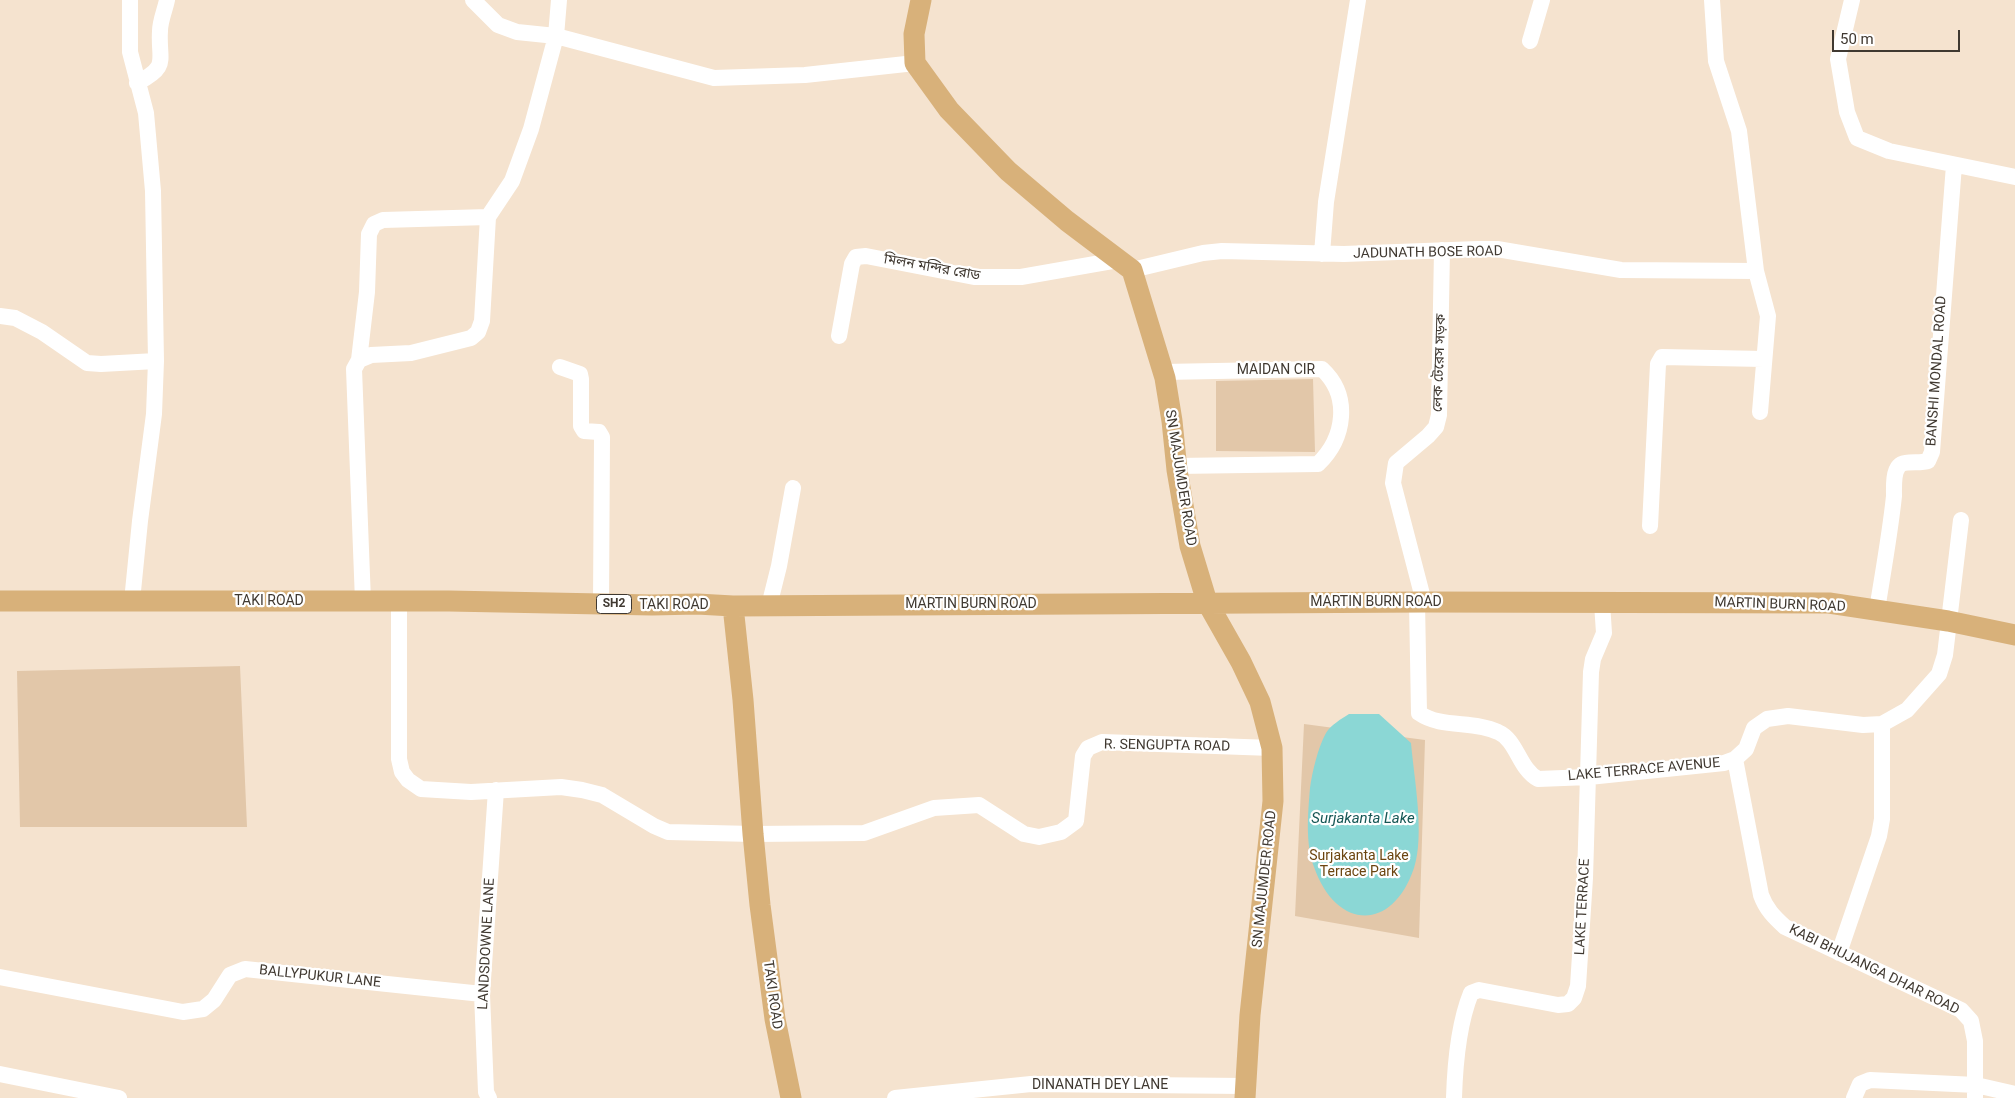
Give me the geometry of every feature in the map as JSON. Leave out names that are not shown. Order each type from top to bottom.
[{"type":"main road","points":[[920,0],[914,34],[915,63],[949,110],[1008,171],[1125,265]]},
{"type":"main road","name":"SN MAJUMDER ROAD","points":[[1125,265],[1163,372],[1172,421],[1176,466],[1190,546],[1207,602],[1241,662],[1260,702],[1272,748],[1274,801],[1250,1015],[1245,1092]]},
{"type":"main road","name":"TAKI ROAD","points":[[0,601],[399,601],[733,606],[743,691],[752,834],[774,1019],[791,1098]]},
{"type":"main road","name":"MARTIN BURN ROAD","points":[[733,606],[1207,602],[1830,603],[1948,620],[2015,635]]},
{"type":"street","points":[[130,0],[130,52],[146,113],[153,191],[156,361],[154,414],[132,601]]},
{"type":"street","points":[[137,83],[150,76],[160,66],[162,56],[160,31],[167,0]]},
{"type":"street","points":[[473,0],[498,26],[517,32],[556,36],[714,78],[805,75],[915,63]]},
{"type":"street","points":[[359,360],[370,355],[411,353],[471,338],[478,332],[482,321],[488,217],[512,181],[531,129],[556,36],[559,0]]},
{"type":"street","points":[[1322,254],[1326,202],[1358,0]]},
{"type":"street","points":[[1530,41],[1542,0]]},
{"type":"street","points":[[1712,0],[1716,61],[1739,131],[1756,270],[1768,316],[1760,412]]},
{"type":"street","points":[[1852,0],[1838,59],[1847,112],[1857,138],[1889,151],[2015,177]]},
{"type":"street","name":"BANSHI MONDAL ROAD","points":[[1877,610],[1896,472],[1899,465],[1906,462],[1921,463],[1928,461],[1932,452],[1954,165]]},
{"type":"street","points":[[363,601],[354,369],[359,360],[367,292],[369,234],[374,224],[383,220],[488,217]]},
{"type":"street","name":"JADUNATH BOSE ROAD","points":[[1125,265],[1222,251],[1322,254],[1497,249],[1621,270],[1756,270]]},
{"type":"street","name":"লেক টেরেস সড়ক","points":[[1420,602],[1393,483],[1393,471],[1396,463],[1436,427],[1439,415],[1442,250]]},
{"type":"street","name":"মিলন মন্দির রোড","points":[[839,336],[852,264],[856,257],[866,256],[974,277],[1021,277],[1125,265]]},
{"type":"street","points":[[0,316],[15,318],[42,332],[87,362],[101,364],[156,361]]},
{"type":"street","points":[[1650,526],[1658,364],[1662,357],[1764,359]]},
{"type":"street","points":[[560,367],[580,374],[582,379],[581,426],[584,431],[599,432],[602,437],[601,604]]},
{"type":"street","name":"MAIDAN CIR","points":[[1163,372],[1322,369],[1336,387],[1342,411],[1332,448],[1318,464],[1176,466]]},
{"type":"street","points":[[769,606],[779,566],[793,488]]},
{"type":"street","name":"LAKE TERRACE AVENUE","points":[[1420,602],[1419,713],[1434,721],[1488,728],[1499,732],[1506,736],[1531,775],[1538,779],[1589,777],[1724,763],[1735,759],[1746,749],[1754,728],[1767,719],[1788,716],[1863,725],[1882,724],[1907,710],[1939,674],[1945,655],[1960,520]]},
{"type":"street","name":"R. SENGUPTA ROAD","points":[[399,601],[399,759],[402,772],[408,780],[421,789],[471,792],[561,787],[582,790],[602,795],[654,826],[668,832],[752,834],[864,833],[934,808],[979,805],[1024,834],[1038,838],[1062,832],[1076,821],[1083,756],[1088,748],[1102,742],[1272,748]]},
{"type":"street","name":"LAKE TERRACE","points":[[1454,1098],[1464,1010],[1471,993],[1479,990],[1558,1005],[1568,1004],[1574,998],[1580,975],[1589,777],[1591,672],[1593,659],[1604,633],[1602,603]]},
{"type":"street","points":[[1839,953],[1879,836],[1882,819],[1882,724]]},
{"type":"street","name":"KABI BHUJANGA DHAR ROAD","points":[[1735,759],[1761,895],[1765,906],[1785,926],[1961,1010],[1971,1021],[1975,1040],[1975,1092]]},
{"type":"street","name":"LANDSDOWNE LANE","points":[[489,1098],[486,1092],[482,994],[496,790]]},
{"type":"street","name":"BALLYPUKUR LANE","points":[[0,977],[184,1012],[203,1010],[214,1000],[230,975],[245,969],[482,994]]},
{"type":"street","points":[[0,1074],[119,1098]]},
{"type":"street","points":[[1854,1098],[1860,1084],[1870,1080],[1975,1092],[2015,1094]]},
{"type":"street","name":"DINANATH DEY LANE","points":[[895,1098],[1031,1084],[1245,1092]]},
{"type":"green space","points":[[1313,379],[1315,452],[1216,451],[1216,381]]},
{"type":"green space","points":[[240,666],[247,827],[20,827],[17,671]]},
{"type":"green space","name":"Surjakanta Lake","points":[[1304,724],[1425,740],[1419,938],[1295,916]]},
{"type":"water","name":"Surjakanta Lake","points":[[1349,714],[1379,714],[1411,743],[1418,806],[1419,839],[1417,855],[1414,868],[1404,889],[1392,904],[1378,913],[1364,916],[1350,912],[1336,903],[1324,888],[1311,858],[1308,838],[1310,788],[1318,753],[1328,730],[1336,722]]},
{"type":"park label","name":"Surjakanta Lake Terrace Park","points":[[1359,864]]}]
